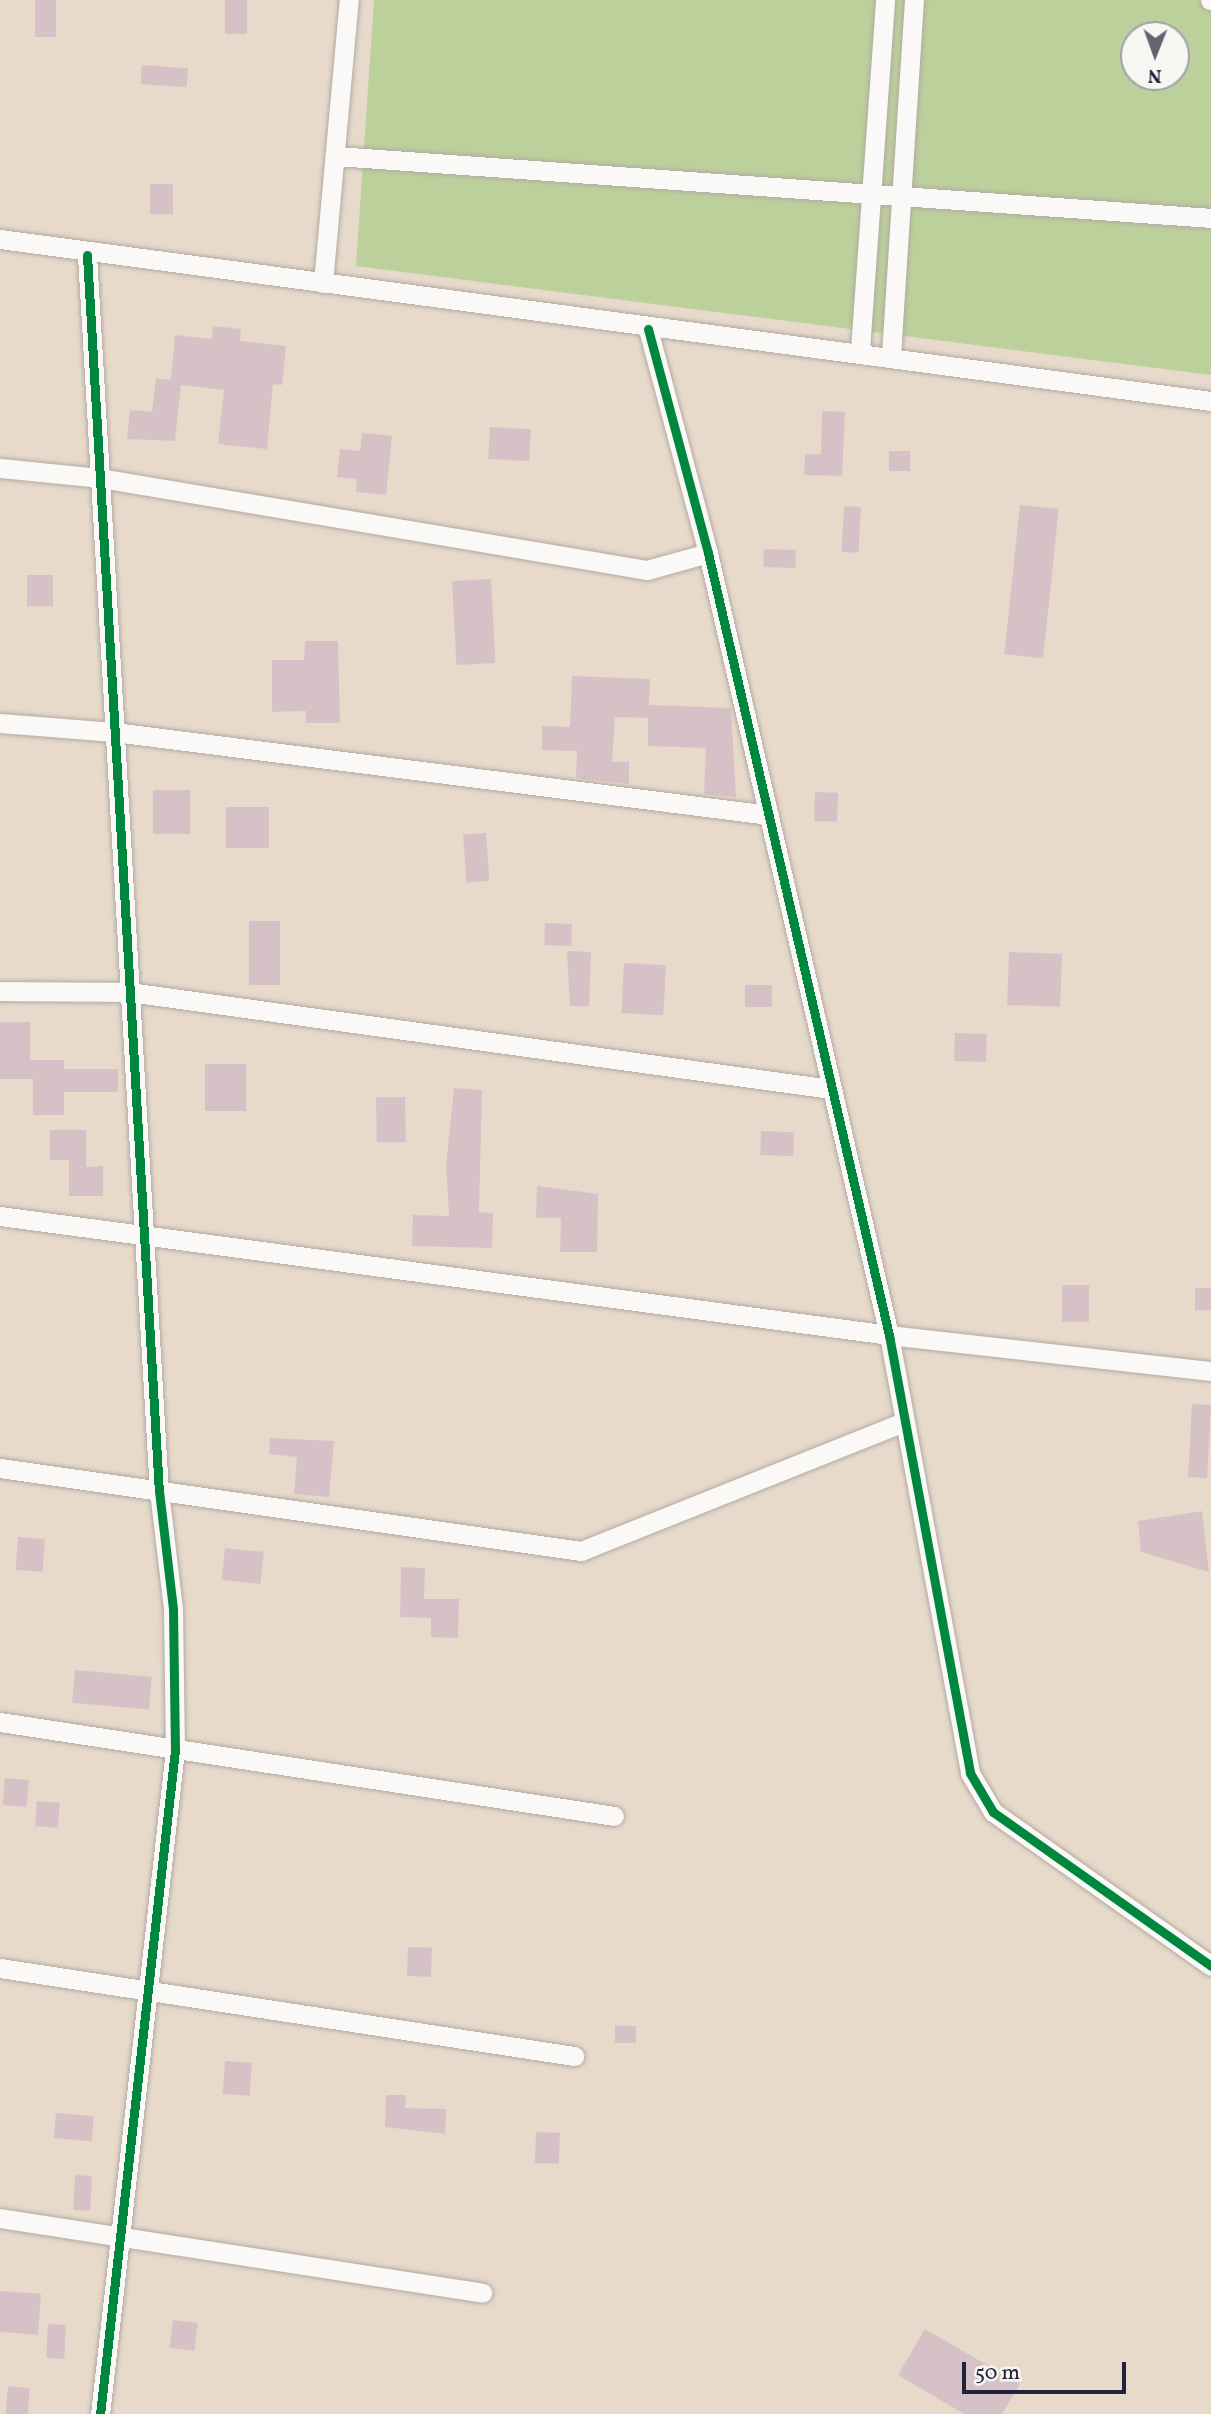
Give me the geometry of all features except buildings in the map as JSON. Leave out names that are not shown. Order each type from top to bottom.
[{"type":"street","points":[[323,283],[349,0]]},
{"type":"street","points":[[859,350],[885,0]]},
{"type":"street","points":[[891,355],[914,0]]},
{"type":"street","points":[[336,156],[1211,218]]},
{"type":"street","points":[[0,239],[88,255],[323,283],[648,329],[859,350],[1211,401]]},
{"type":"street","points":[[88,255],[143,1237],[159,1491],[173,1609],[175,1750],[100,2414]]},
{"type":"street","points":[[648,329],[708,552],[889,1335],[970,1773],[993,1812],[1211,1966]]},
{"type":"street","points":[[0,468],[100,478],[647,570],[708,552]]},
{"type":"street","points":[[0,723],[114,732],[769,815]]},
{"type":"street","points":[[0,991],[129,992],[831,1089]]},
{"type":"street","points":[[0,1216],[889,1335],[1211,1371]]},
{"type":"street","points":[[0,1468],[581,1551],[903,1422]]},
{"type":"street","points":[[0,1722],[614,1816]]},
{"type":"street","points":[[0,1968],[574,2056]]},
{"type":"street","points":[[0,2218],[482,2293]]},
{"type":"green space","points":[[374,0],[1211,0],[1211,375],[356,266]]},
{"type":"cycle path","points":[[87,255],[159,1491],[173,1609],[175,1750],[100,2414]]},
{"type":"cycle path","points":[[648,329],[708,553],[889,1335],[970,1773],[993,1812],[1211,1966]]}]
